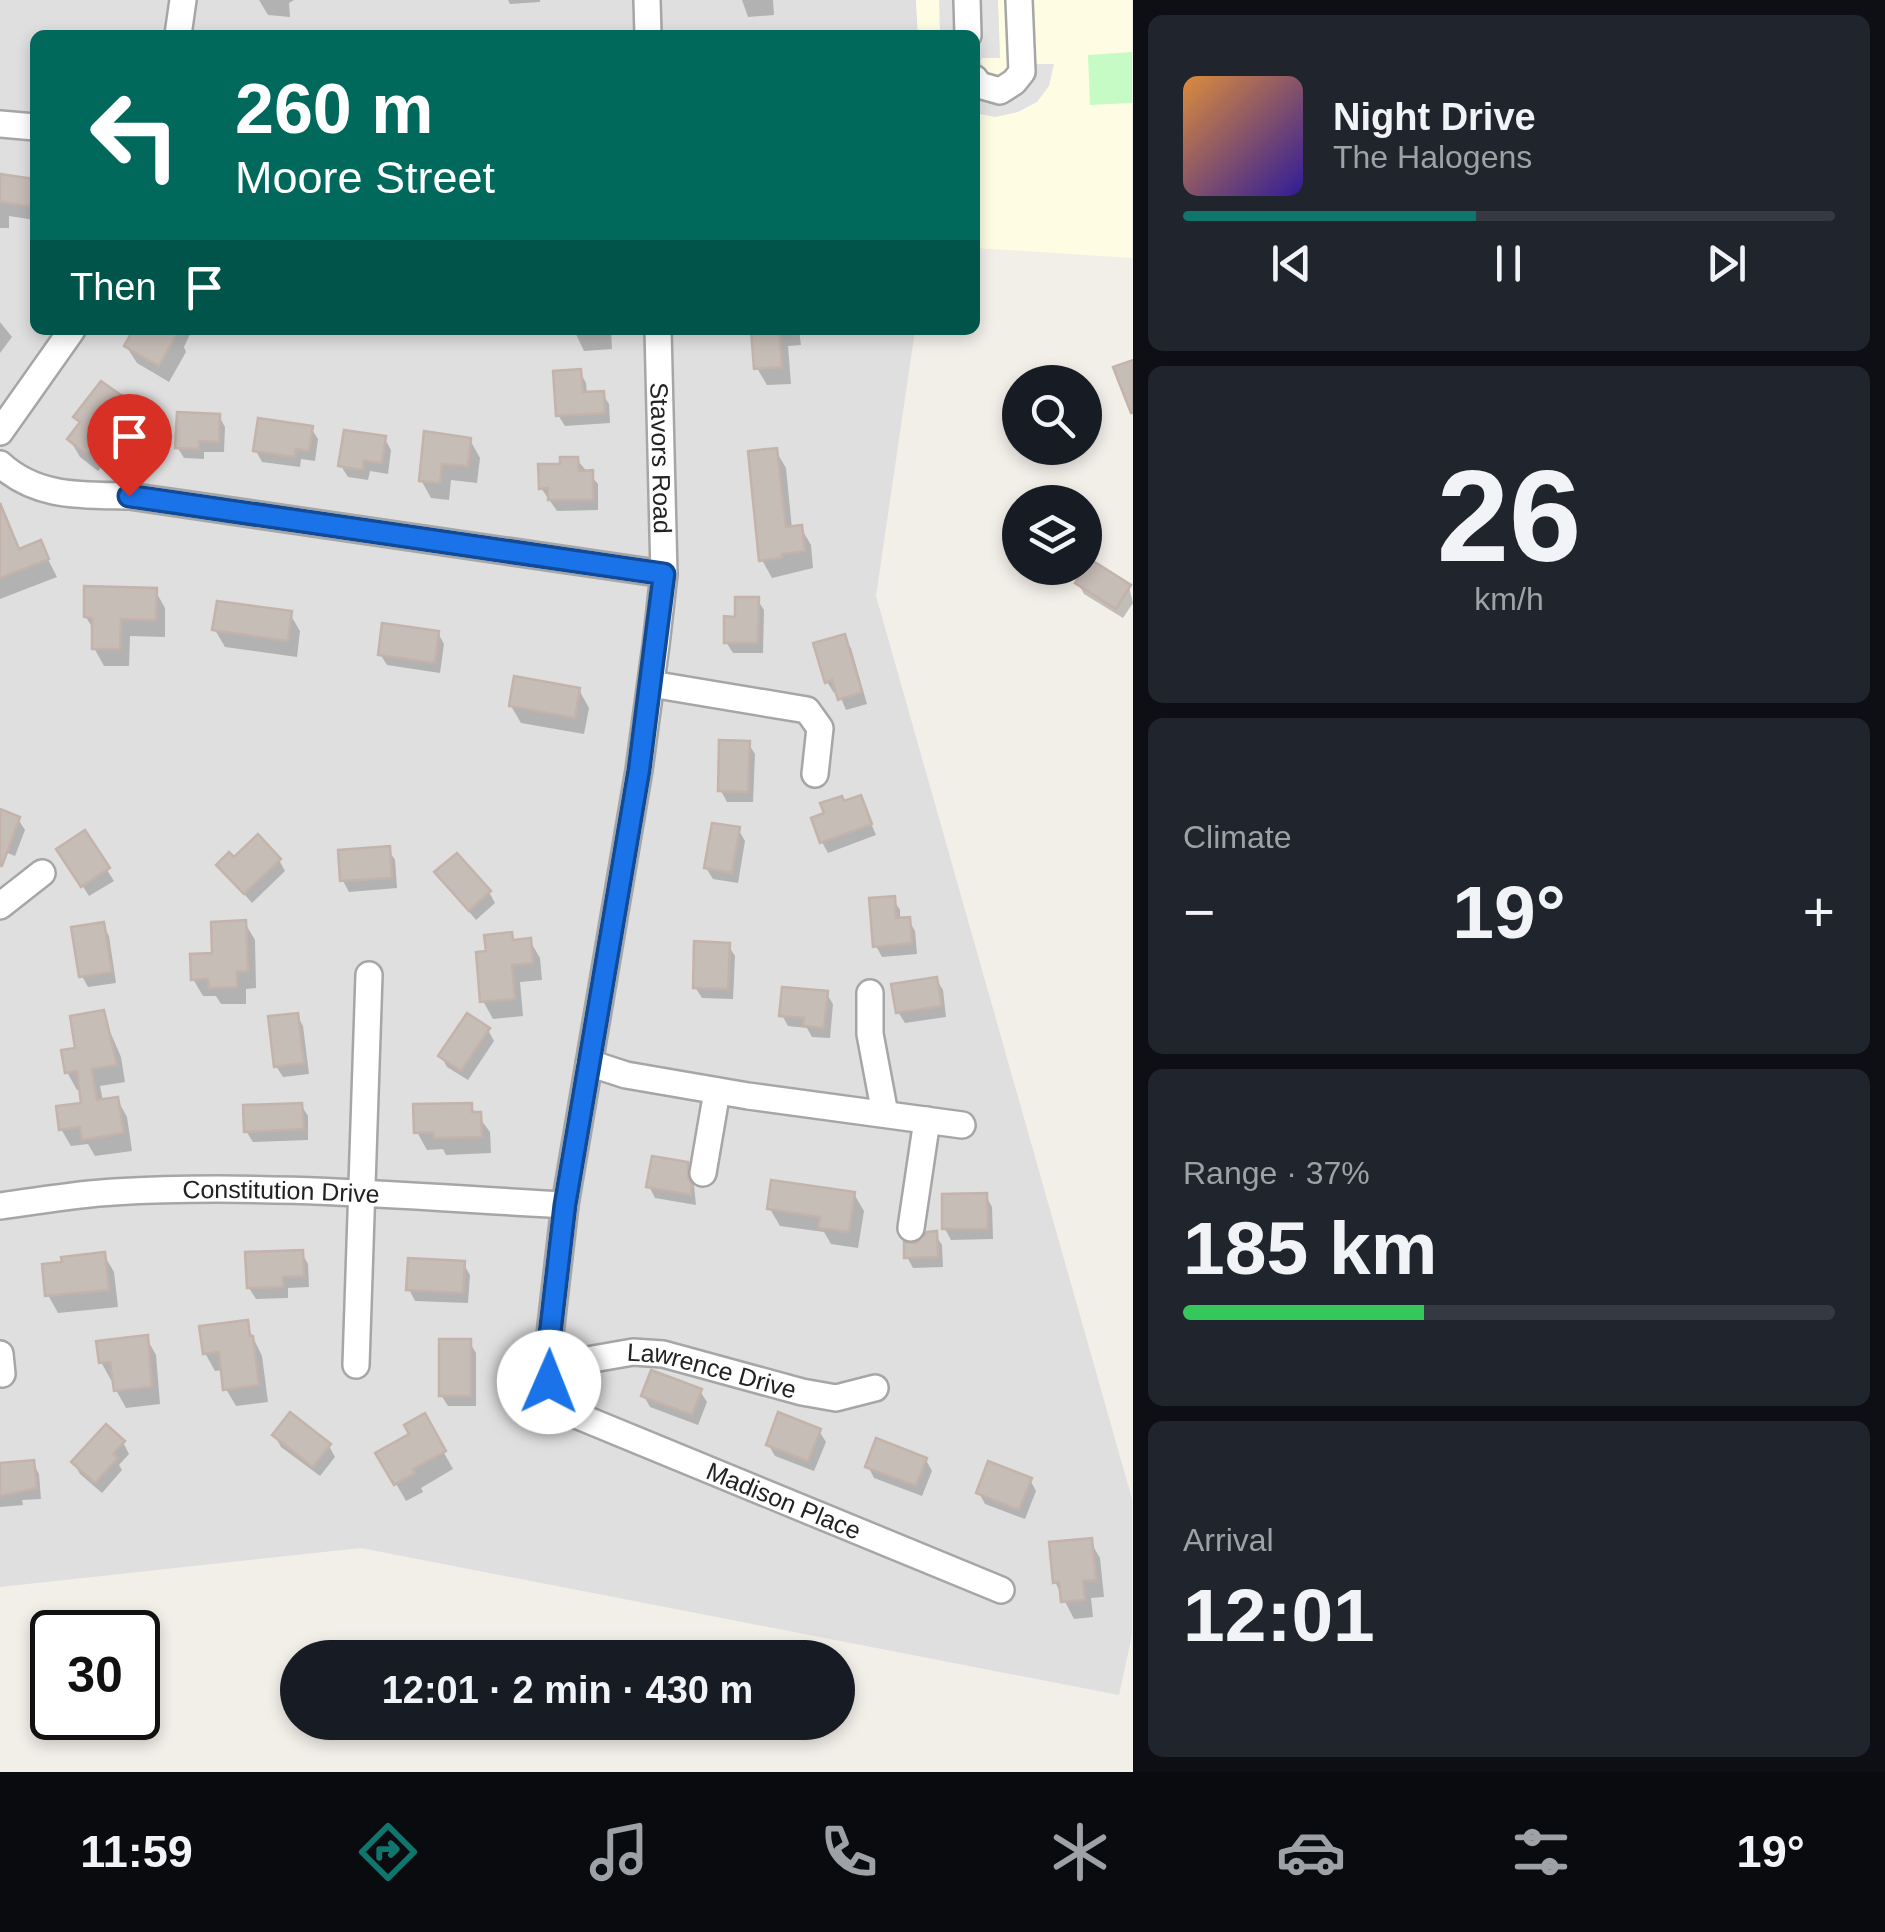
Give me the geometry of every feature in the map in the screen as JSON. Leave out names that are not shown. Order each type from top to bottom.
[{"type":"street","points":[[179,30],[184,0]]},
{"type":"street","points":[[646,0],[648,30]]},
{"type":"street","points":[[967,0],[968,30]]},
{"type":"street","points":[[980,86],[1000,90],[1022,72],[1018,0]]},
{"type":"street","points":[[0,124],[30,127]]},
{"type":"street","points":[[0,432],[68,335]]},
{"type":"street","name":"Stavors Road","points":[[566,1411],[549,1382],[547,1360],[565,1205],[651,684],[664,574],[658,335]]},
{"type":"street","points":[[0,464],[10,474],[46,491],[129,496],[664,574]]},
{"type":"street","points":[[651,684],[808,710],[820,728],[815,774]]},
{"type":"street","points":[[0,906],[42,873]]},
{"type":"street","points":[[356,1365],[369,975]]},
{"type":"street","points":[[870,993],[870,1034],[885,1114]]},
{"type":"street","points":[[589,1064],[626,1076],[962,1125]]},
{"type":"street","points":[[703,1173],[717,1090]]},
{"type":"street","points":[[911,1228],[927,1120]]},
{"type":"street","name":"Constitution Drive","points":[[0,1206],[110,1192],[197,1189],[362,1193],[565,1205]]},
{"type":"street","name":"Lawrence Drive","points":[[547,1360],[570,1363],[634,1352],[663,1354],[836,1398],[875,1388]]},
{"type":"street","name":"Madison Place","points":[[566,1411],[1001,1590]]},
{"type":"shaded area","points":[[0,0],[916,0],[918,30],[30,30],[30,335],[914,335],[876,596],[1132,1499],[1132,1635],[1119,1695],[855,1644],[855,1640],[835,1640],[361,1548],[0,1587]]},
{"type":"shaded area","points":[[916,0],[1132,0],[1132,258],[980,248],[980,30],[918,30]]},
{"type":"shaded area","points":[[939,0],[998,0],[1000,58],[982,58],[986,72],[995,77],[1010,71],[1014,64],[1054,64],[1049,86],[1037,102],[1018,112],[995,117],[980,114],[980,30],[940,30]]},
{"type":"green space","points":[[1132,52],[1132,103],[1090,105],[1088,55]]},
{"type":"building","points":[[0,174],[30,178],[30,206],[0,202]]},
{"type":"building","points":[[130,335],[176,335],[159,366],[124,346]]},
{"type":"building","points":[[751,335],[779,335],[782,367],[754,369]]},
{"type":"building","points":[[1133,360],[1133,413],[1131,413],[1113,367]]},
{"type":"building","points":[[581,369],[583,392],[604,391],[605,413],[556,416],[553,371]]},
{"type":"building","points":[[101,381],[128,400],[118,413],[127,420],[109,442],[102,436],[87,455],[67,439],[80,422],[73,417]]},
{"type":"building","points":[[177,412],[220,414],[219,442],[199,441],[199,449],[175,448]]},
{"type":"building","points":[[258,418],[313,426],[309,451],[296,449],[295,457],[253,451]]},
{"type":"building","points":[[344,430],[386,436],[382,463],[364,461],[363,470],[338,466]]},
{"type":"building","points":[[424,431],[471,438],[468,466],[442,464],[440,483],[419,481]]},
{"type":"building","points":[[777,448],[786,527],[802,525],[805,551],[759,561],[748,451]]},
{"type":"building","points":[[560,457],[578,457],[579,471],[593,470],[593,500],[548,500],[548,488],[539,489],[538,464],[560,464]]},
{"type":"building","points":[[0,503],[19,549],[41,540],[49,559],[0,578]]},
{"type":"building","points":[[1102,567],[1131,585],[1116,609],[1078,585],[1102,585]]},
{"type":"building","points":[[84,586],[157,588],[156,620],[121,619],[120,649],[92,649],[92,618],[84,617]]},
{"type":"building","points":[[735,597],[759,597],[758,643],[724,643],[724,616],[735,617]]},
{"type":"building","points":[[217,601],[292,611],[288,641],[212,630]]},
{"type":"building","points":[[382,623],[439,631],[435,663],[378,655]]},
{"type":"building","points":[[845,634],[862,692],[838,700],[832,680],[825,683],[813,643]]},
{"type":"building","points":[[514,676],[580,688],[575,718],[509,706]]},
{"type":"building","points":[[719,740],[750,741],[748,792],[718,791]]},
{"type":"building","points":[[861,795],[872,824],[820,843],[811,818],[824,813],[820,803]]},
{"type":"building","points":[[0,809],[20,817],[2,866],[0,866]]},
{"type":"building","points":[[712,823],[740,827],[732,873],[704,868]]},
{"type":"building","points":[[85,830],[110,868],[81,887],[56,849]]},
{"type":"building","points":[[258,834],[281,859],[244,894],[216,865],[229,852],[234,857]]},
{"type":"building","points":[[390,846],[392,878],[340,881],[338,850]]},
{"type":"building","points":[[457,853],[491,891],[469,911],[434,872]]},
{"type":"building","points":[[895,896],[896,918],[910,917],[912,943],[873,947],[869,898]]},
{"type":"building","points":[[246,920],[248,971],[237,972],[237,987],[209,988],[208,979],[191,980],[190,954],[212,953],[211,922]]},
{"type":"building","points":[[104,922],[112,972],[79,977],[71,927]]},
{"type":"building","points":[[512,932],[513,940],[531,938],[533,963],[512,965],[515,999],[480,1002],[476,952],[486,951],[484,935]]},
{"type":"building","points":[[694,941],[730,943],[728,989],[693,988]]},
{"type":"building","points":[[937,977],[942,1006],[896,1013],[891,984]]},
{"type":"building","points":[[782,987],[828,991],[824,1028],[803,1026],[804,1018],[779,1016]]},
{"type":"building","points":[[104,1010],[117,1065],[92,1069],[97,1100],[118,1097],[124,1133],[82,1140],[80,1127],[59,1130],[56,1106],[81,1103],[77,1071],[65,1073],[61,1050],[75,1048],[70,1016]]},
{"type":"building","points":[[298,1013],[304,1063],[274,1067],[268,1016]]},
{"type":"building","points":[[467,1013],[490,1028],[461,1071],[438,1056]]},
{"type":"building","points":[[302,1103],[304,1129],[244,1132],[243,1105]]},
{"type":"building","points":[[472,1103],[472,1112],[481,1112],[482,1137],[434,1138],[433,1132],[414,1133],[413,1104]]},
{"type":"building","points":[[652,1156],[688,1162],[691,1195],[646,1187]]},
{"type":"building","points":[[771,1180],[855,1192],[849,1232],[818,1228],[820,1217],[767,1209]]},
{"type":"building","points":[[987,1193],[988,1229],[942,1229],[942,1194]]},
{"type":"building","points":[[937,1231],[938,1257],[904,1258],[904,1242],[916,1243],[927,1232]]},
{"type":"building","points":[[303,1250],[304,1276],[283,1277],[283,1287],[247,1288],[245,1252]]},
{"type":"building","points":[[105,1252],[109,1290],[45,1296],[42,1264],[62,1262],[61,1257]]},
{"type":"building","points":[[408,1258],[465,1261],[463,1293],[406,1290]]},
{"type":"building","points":[[248,1320],[259,1385],[223,1390],[219,1352],[203,1354],[199,1326]]},
{"type":"building","points":[[148,1335],[152,1387],[114,1391],[110,1362],[99,1363],[96,1341]]},
{"type":"building","points":[[439,1339],[471,1339],[471,1396],[439,1396]]},
{"type":"building","points":[[651,1370],[702,1389],[692,1415],[641,1396]]},
{"type":"building","points":[[290,1412],[331,1444],[313,1467],[272,1435]]},
{"type":"building","points":[[778,1412],[821,1429],[808,1461],[766,1445]]},
{"type":"building","points":[[425,1413],[446,1451],[394,1485],[375,1453],[409,1434],[404,1425]]},
{"type":"building","points":[[106,1424],[125,1441],[113,1454],[118,1458],[95,1483],[71,1462]]},
{"type":"building","points":[[876,1438],[927,1458],[916,1486],[865,1467]]},
{"type":"building","points":[[34,1460],[37,1488],[0,1496],[0,1463]]},
{"type":"building","points":[[988,1461],[1032,1478],[1019,1510],[976,1493]]},
{"type":"building","points":[[1092,1538],[1096,1580],[1083,1581],[1085,1600],[1061,1602],[1059,1582],[1053,1583],[1049,1542]]},
{"type":"route","points":[[129,496],[664,574],[639,770],[565,1205],[547,1360],[549,1382]]}]
